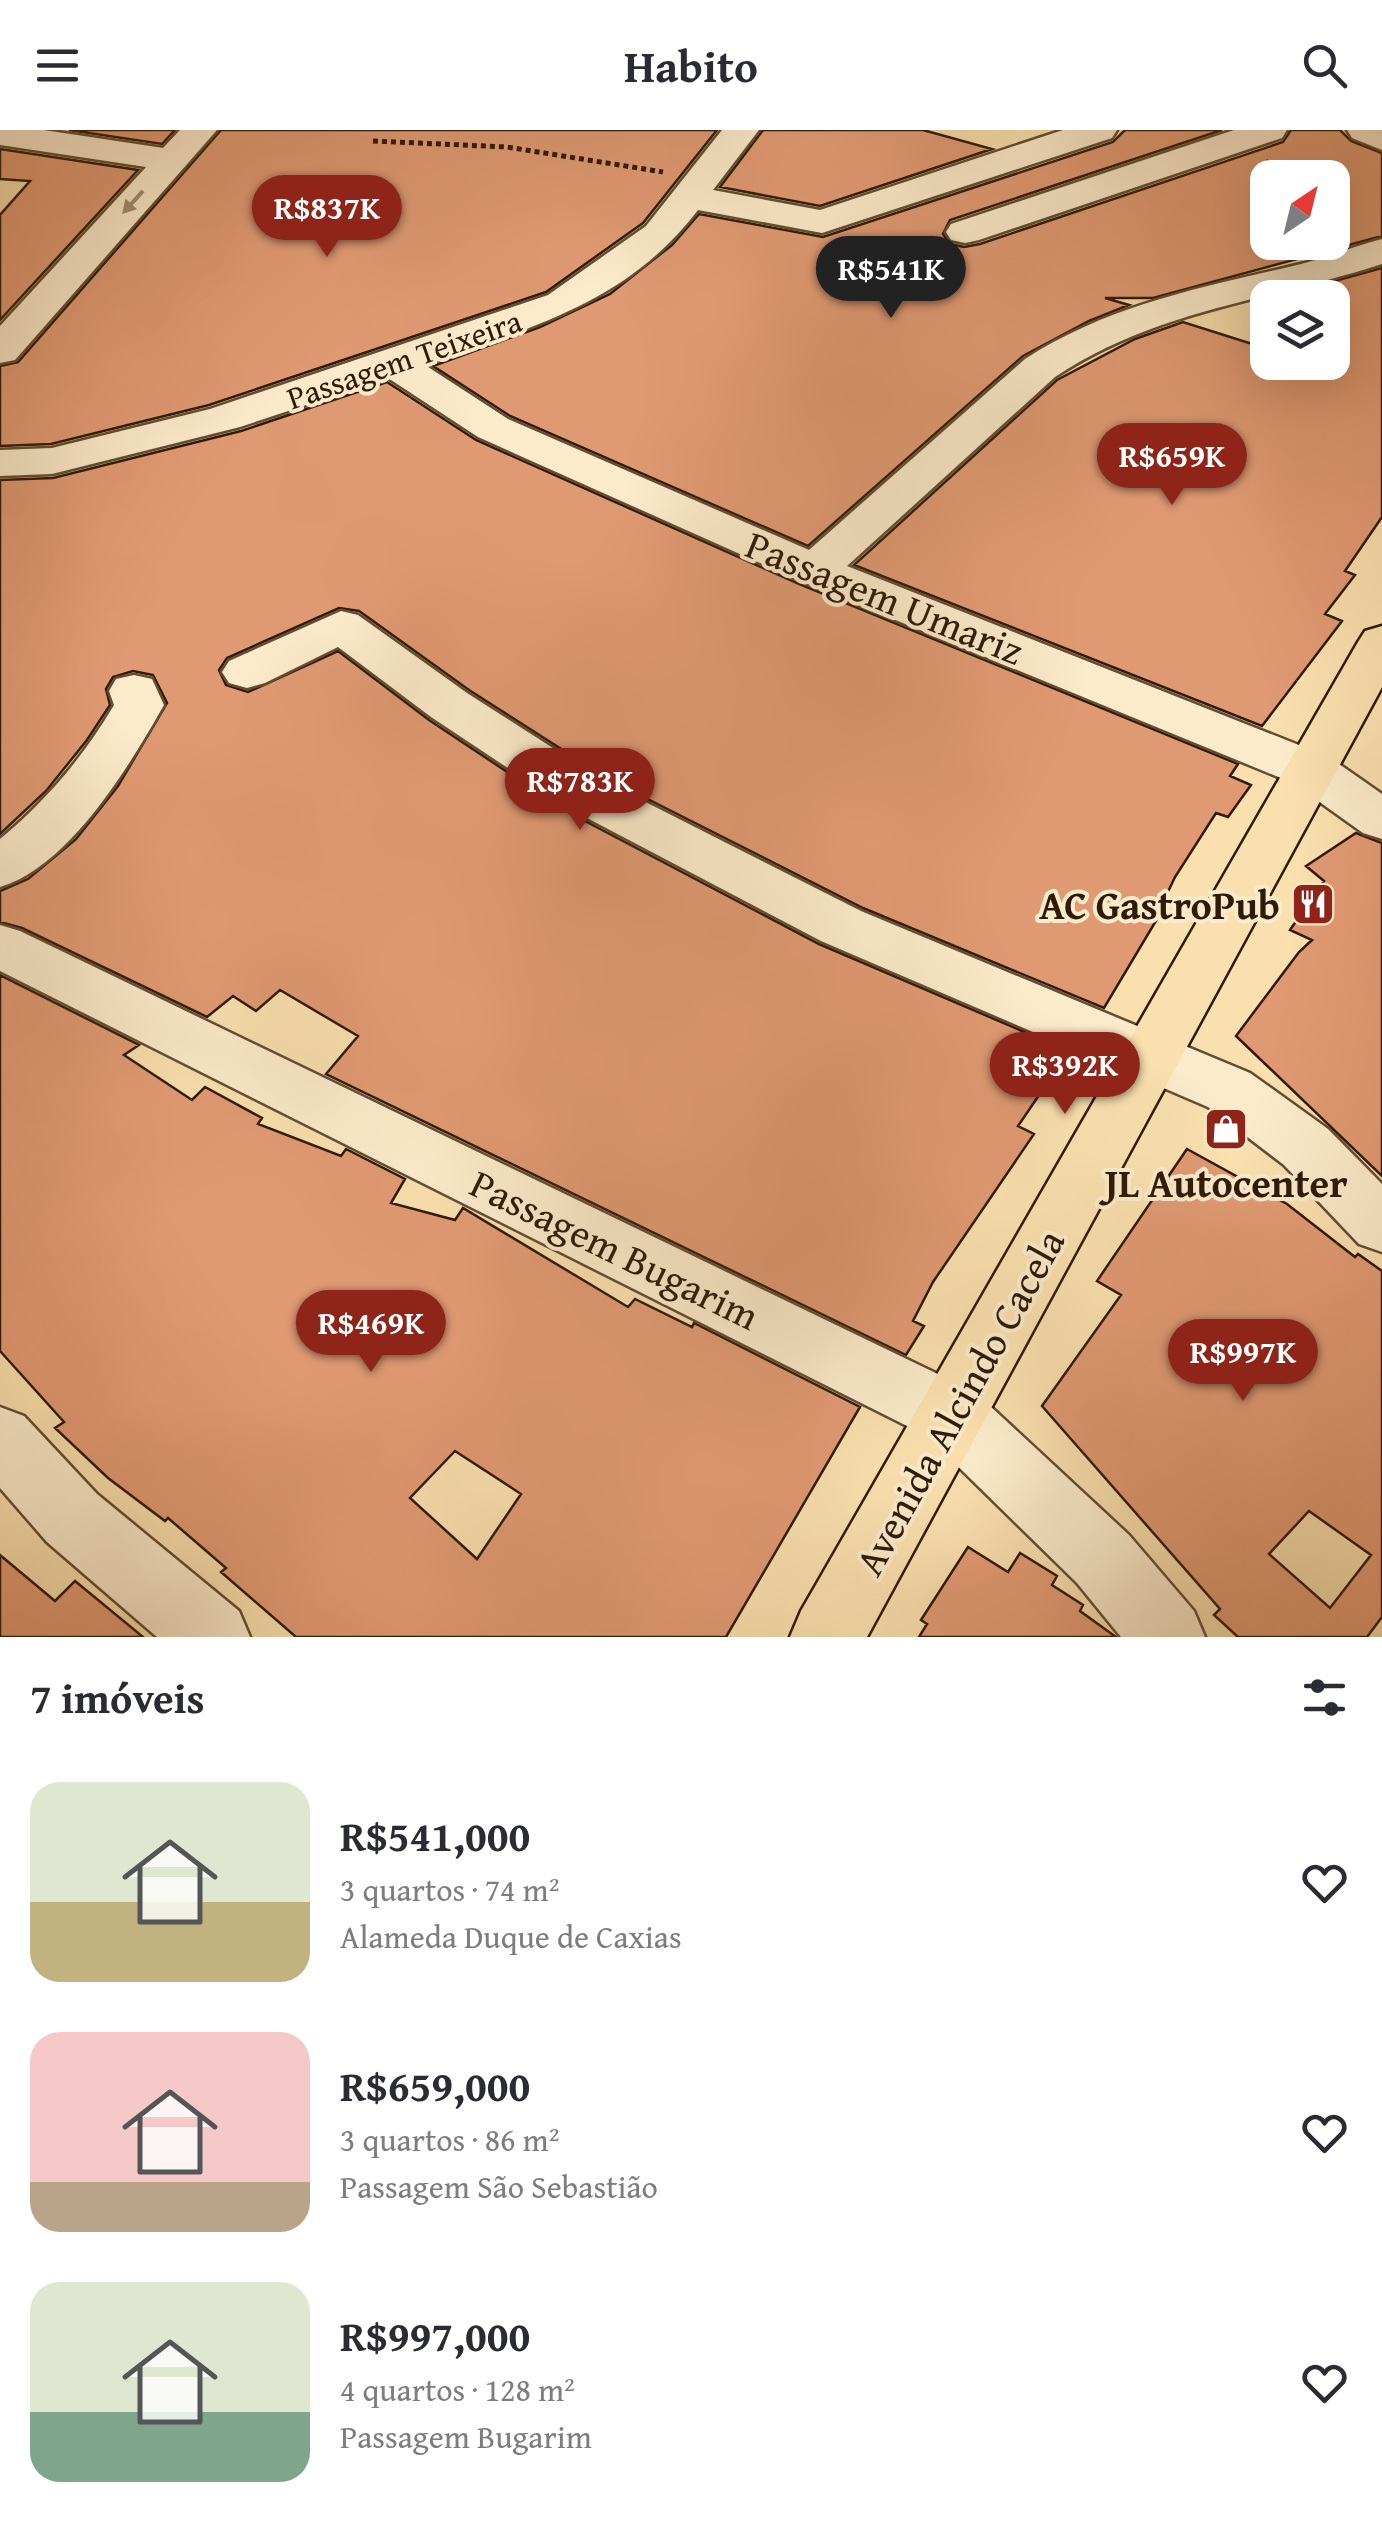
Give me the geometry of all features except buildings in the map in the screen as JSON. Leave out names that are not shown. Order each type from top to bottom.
[{"type":"main road","name":"Avenida Alcindo Cacela","points":[[827,1637],[1382,642]]},
{"type":"street","points":[[8,332],[199,130]]},
{"type":"street","name":"Passagem Teixeira","points":[[0,464],[52,461],[225,418],[562,303],[634,256],[660,234],[740,130]]},
{"type":"street","points":[[696,188],[822,222],[1100,130]]},
{"type":"street","points":[[964,232],[1269,130]]},
{"type":"street","points":[[1364,130],[1382,139]]},
{"type":"street","points":[[0,134],[171,160]]},
{"type":"street","points":[[815,570],[1040,368],[1078,343],[1172,305],[1317,272],[1382,251]]},
{"type":"street","name":"Passagem Umariz","points":[[393,363],[493,428],[815,570],[1311,770],[1382,820]]},
{"type":"street","points":[[246,672],[341,626],[449,705],[587,795],[841,926],[1229,1090],[1306,1147],[1382,1225]]},
{"type":"street","points":[[0,868],[39,839],[111,756],[139,704],[134,691]]},
{"type":"street","name":"Passagem Bugarim","points":[[0,946],[950,1414],[1103,1558],[1168,1637]]},
{"type":"street","points":[[0,1438],[72,1518],[213,1637]]},
{"type":"path","points":[[374,141],[507,148],[696,188]]},
{"type":"place","name":"AC GastroPub","points":[[1313,904]]},
{"type":"place","name":"JL Autocenter","points":[[1226,1129]]}]
